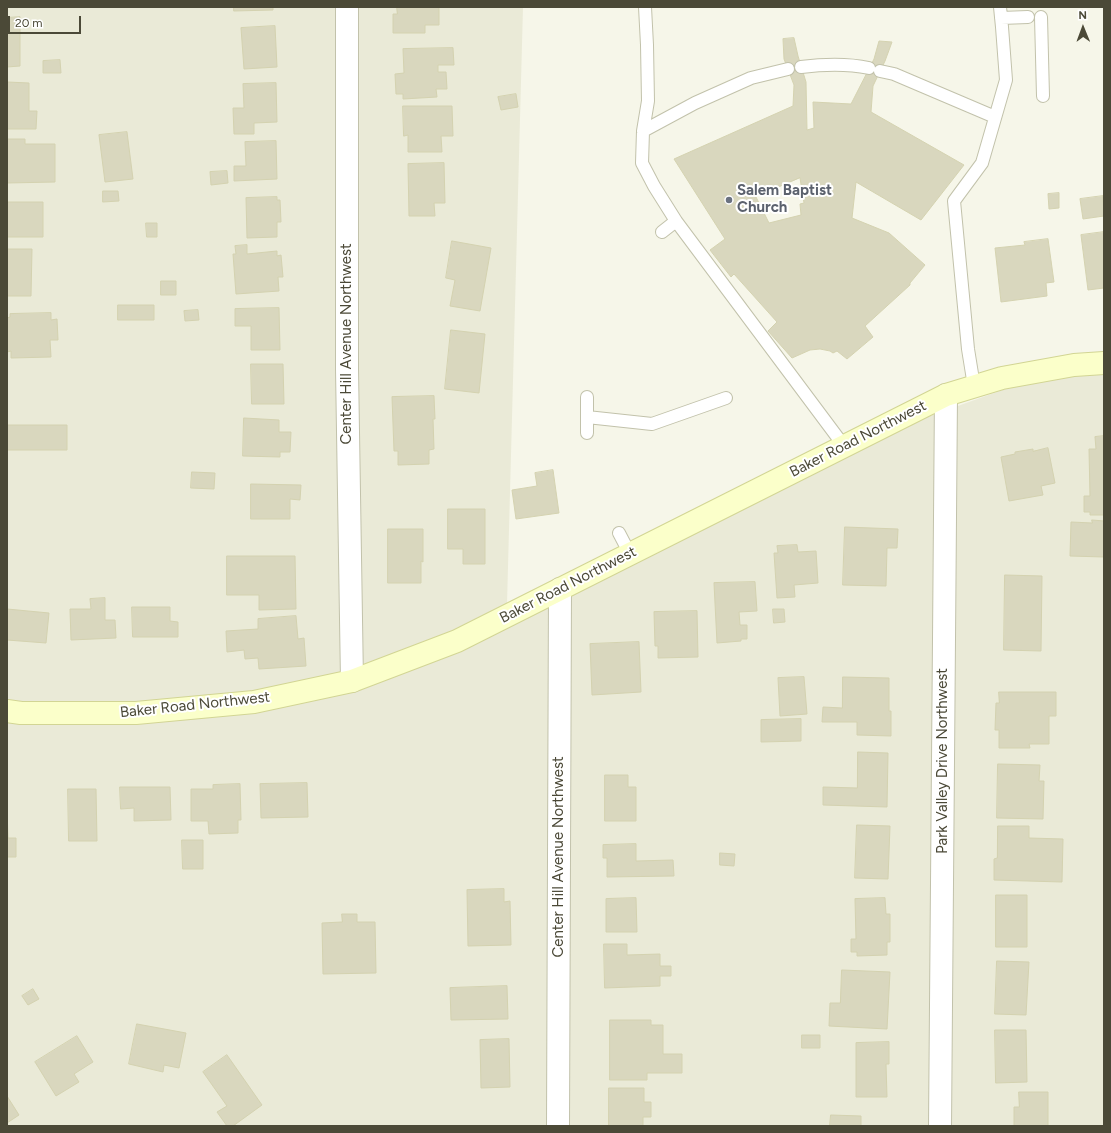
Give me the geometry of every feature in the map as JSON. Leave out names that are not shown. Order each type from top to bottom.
[{"type":"street","name":"Center Hill Avenue Northwest","points":[[347,7],[346,369],[352,681]]},
{"type":"street","name":"Baker Road Northwest","points":[[7,711],[21,713],[136,714],[254,702],[352,681],[457,641],[946,395],[1002,378],[1074,365],[1104,363]]},
{"type":"street","name":"Park Valley Drive Northwest","points":[[940,1126],[946,395]]},
{"type":"street","name":"Center Hill Avenue Northwest","points":[[558,1126],[560,589]]},
{"type":"lane","points":[[645,7],[648,101],[642,131],[642,163],[654,186],[676,221],[844,446]]},
{"type":"lane","points":[[974,386],[968,349],[954,201],[982,163],[1006,80],[1000,12],[1028,17]]},
{"type":"lane","points":[[1041,17],[1043,96]]},
{"type":"lane","points":[[801,67],[836,64],[858,65],[875,69],[894,74],[995,117]]},
{"type":"lane","points":[[642,131],[695,103],[751,78],[788,69]]},
{"type":"lane","points":[[662,232],[676,221]]},
{"type":"lane","points":[[586,433],[587,397]]},
{"type":"lane","points":[[587,417],[652,424],[726,398]]},
{"type":"lane","points":[[619,533],[630,554]]},
{"type":"shaded area","points":[[7,7],[523,7],[507,604],[927,417],[1050,373],[1104,361],[1104,1126],[7,1126]]},
{"type":"building","points":[[234,7],[273,7],[273,10],[234,11]]},
{"type":"building","points":[[397,7],[439,7],[439,25],[425,25],[425,33],[393,33],[393,14],[397,14]]},
{"type":"building","points":[[20,17],[20,66],[7,67],[7,18]]},
{"type":"building","points":[[275,26],[277,67],[244,69],[241,28]]},
{"type":"building","name":"Salem Baptist Church","points":[[794,38],[806,82],[807,130],[814,128],[813,102],[851,104],[874,59],[879,41],[892,42],[873,86],[871,112],[964,165],[921,220],[856,182],[852,218],[889,233],[925,265],[910,285],[865,326],[873,337],[847,359],[837,351],[833,353],[820,349],[810,350],[792,358],[768,331],[777,322],[734,274],[731,277],[710,250],[725,239],[674,159],[793,106],[794,85],[784,59],[783,39]],"holes":[[[800,178],[804,203],[800,204],[801,215],[769,223],[756,197]]]},
{"type":"building","points":[[453,48],[454,65],[438,65],[438,72],[446,72],[447,89],[436,89],[437,97],[403,99],[403,94],[396,94],[395,74],[404,73],[403,49]]},
{"type":"building","points":[[60,60],[61,73],[43,73],[43,61]]},
{"type":"building","points":[[7,82],[29,83],[29,111],[37,111],[36,129],[7,129]]},
{"type":"building","points":[[276,83],[277,122],[254,123],[254,134],[234,134],[233,108],[244,108],[243,84]]},
{"type":"building","points":[[516,94],[518,107],[501,110],[498,97]]},
{"type":"building","points":[[403,106],[452,106],[453,136],[441,136],[442,152],[408,152],[408,135],[404,136]]},
{"type":"building","points":[[127,132],[133,179],[105,182],[99,135]]},
{"type":"building","points":[[7,139],[25,139],[25,144],[55,144],[55,182],[7,183]]},
{"type":"building","points":[[276,141],[277,179],[234,181],[234,166],[246,166],[245,142]]},
{"type":"building","points":[[444,163],[445,203],[434,203],[435,216],[409,216],[408,164]]},
{"type":"building","points":[[227,171],[228,183],[211,185],[210,172]]},
{"type":"building","points":[[103,191],[118,191],[119,201],[103,202]]},
{"type":"building","points":[[1059,193],[1059,208],[1049,209],[1048,194]]},
{"type":"building","points":[[1103,196],[1104,216],[1083,219],[1080,199]]},
{"type":"building","points":[[277,197],[277,200],[280,200],[281,222],[277,222],[277,237],[247,238],[246,198]]},
{"type":"building","points":[[7,202],[43,202],[43,237],[7,237]]},
{"type":"building","points":[[146,223],[157,223],[157,237],[147,237]]},
{"type":"building","points":[[1104,232],[1104,288],[1088,290],[1081,235]]},
{"type":"building","points":[[1048,239],[1054,282],[1046,283],[1047,296],[1001,302],[995,248],[1025,245],[1024,242]]},
{"type":"building","points":[[452,241],[491,248],[480,311],[450,306],[455,280],[446,278]]},
{"type":"building","points":[[247,245],[247,254],[277,251],[277,256],[281,255],[283,277],[278,277],[279,291],[236,294],[233,254],[236,254],[235,246]]},
{"type":"building","points":[[7,249],[32,249],[31,296],[7,296]]},
{"type":"building","points":[[161,281],[176,281],[176,295],[161,295]]},
{"type":"building","points":[[118,305],[154,305],[154,320],[118,320]]},
{"type":"building","points":[[279,308],[280,350],[251,350],[251,326],[235,326],[235,309]]},
{"type":"building","points":[[198,310],[199,320],[185,321],[184,311]]},
{"type":"building","points":[[51,313],[51,320],[57,319],[58,340],[50,340],[51,357],[11,358],[11,351],[7,352],[7,318],[10,317],[10,314]]},
{"type":"building","points":[[451,330],[485,334],[479,393],[445,389]]},
{"type":"building","points":[[251,364],[283,364],[284,404],[252,404]]},
{"type":"building","points":[[434,396],[434,449],[429,450],[429,464],[398,465],[398,451],[394,451],[392,397]]},
{"type":"building","points":[[244,418],[279,420],[279,432],[291,432],[290,452],[280,452],[280,457],[243,456]]},
{"type":"building","points":[[7,425],[67,425],[67,450],[7,450]]},
{"type":"building","points":[[1104,436],[1104,515],[1090,515],[1090,512],[1084,512],[1084,496],[1090,496],[1089,449],[1096,449],[1095,437]]},
{"type":"building","points":[[1048,448],[1055,483],[1041,486],[1043,495],[1009,501],[1001,457],[1015,454],[1015,452]]},
{"type":"building","points":[[553,470],[559,513],[516,519],[512,490],[537,486],[535,473]]},
{"type":"building","points":[[192,472],[215,473],[214,489],[191,488]]},
{"type":"building","points":[[251,484],[301,485],[300,500],[290,499],[290,519],[251,519]]},
{"type":"building","points":[[448,509],[485,509],[485,564],[463,564],[463,549],[448,549]]},
{"type":"building","points":[[1092,520],[1104,521],[1104,557],[1070,556],[1071,522],[1092,523]]},
{"type":"building","points":[[845,527],[898,529],[897,548],[887,548],[886,586],[843,585]]},
{"type":"building","points":[[388,529],[423,529],[423,562],[421,561],[421,583],[388,583]]},
{"type":"building","points":[[797,545],[798,552],[816,551],[818,583],[794,585],[795,597],[777,598],[774,553],[778,553],[777,546]]},
{"type":"building","points":[[227,556],[295,556],[296,609],[259,610],[259,595],[227,595]]},
{"type":"building","points":[[1005,575],[1042,576],[1041,651],[1004,650]]},
{"type":"building","points":[[755,582],[757,611],[739,612],[740,625],[747,625],[747,639],[717,643],[714,583]]},
{"type":"building","points":[[105,598],[105,620],[115,620],[116,638],[71,640],[70,609],[91,609],[90,599]]},
{"type":"building","points":[[132,607],[170,607],[170,621],[178,622],[178,637],[133,637]]},
{"type":"building","points":[[7,609],[49,613],[46,643],[7,640]]},
{"type":"building","points":[[773,609],[784,609],[785,622],[774,623]]},
{"type":"building","points":[[697,611],[698,657],[658,658],[658,646],[655,646],[654,612]]},
{"type":"building","points":[[296,616],[298,639],[304,638],[306,666],[259,669],[258,658],[245,659],[244,650],[227,652],[226,631],[258,629],[258,619]]},
{"type":"building","points":[[639,642],[641,692],[592,695],[590,644]]},
{"type":"building","points":[[804,677],[807,714],[780,716],[778,678]]},
{"type":"building","points":[[843,677],[889,678],[891,736],[857,735],[857,722],[822,722],[823,707],[842,708]]},
{"type":"building","points":[[999,692],[1056,692],[1056,716],[1049,716],[1049,744],[1029,744],[1030,748],[999,748],[999,730],[995,730],[996,703],[999,703]]},
{"type":"building","points":[[801,719],[801,741],[761,742],[761,720]]},
{"type":"building","points":[[858,752],[888,753],[887,807],[823,805],[823,787],[857,788]]},
{"type":"building","points":[[998,764],[1040,765],[1039,781],[1044,781],[1043,819],[997,818]]},
{"type":"building","points":[[605,775],[628,775],[628,787],[636,787],[636,821],[605,821]]},
{"type":"building","points":[[307,783],[308,817],[261,818],[260,784]]},
{"type":"building","points":[[240,784],[241,820],[238,820],[238,833],[209,834],[208,821],[191,821],[191,789],[213,789],[213,785]]},
{"type":"building","points":[[120,787],[170,787],[171,820],[134,821],[134,808],[121,809]]},
{"type":"building","points":[[68,789],[96,789],[97,841],[69,841]]},
{"type":"building","points":[[7,810],[8,838],[16,838],[16,857],[7,857]]},
{"type":"building","points":[[857,825],[890,826],[888,879],[855,878]]},
{"type":"building","points":[[998,826],[1029,826],[1029,838],[1063,839],[1062,882],[994,880],[994,859],[997,858]]},
{"type":"building","points":[[182,840],[203,840],[203,869],[183,869]]},
{"type":"building","points":[[636,844],[636,861],[673,860],[674,876],[607,877],[607,858],[603,858],[603,845]]},
{"type":"building","points":[[720,853],[735,854],[734,866],[720,865]]},
{"type":"building","points":[[504,889],[504,902],[510,901],[511,945],[468,946],[467,890]]},
{"type":"building","points":[[996,895],[1027,895],[1027,947],[996,947]]},
{"type":"building","points":[[636,898],[637,932],[606,932],[606,899]]},
{"type":"building","points":[[885,898],[886,914],[890,914],[890,942],[887,942],[887,955],[857,956],[857,952],[851,952],[851,939],[856,939],[855,899]]},
{"type":"building","points":[[342,914],[357,914],[357,922],[375,922],[376,973],[323,974],[322,923],[342,922]]},
{"type":"building","points":[[604,944],[627,944],[627,955],[660,954],[660,966],[671,966],[671,976],[660,976],[660,986],[605,988]]},
{"type":"building","points":[[997,961],[1029,962],[1026,1015],[995,1014]]},
{"type":"building","points":[[842,970],[890,972],[887,1029],[829,1026],[830,1003],[840,1003]]},
{"type":"building","points":[[507,986],[508,1019],[451,1020],[450,988]]},
{"type":"building","points":[[33,989],[39,999],[28,1005],[22,996]]},
{"type":"building","points":[[610,1020],[651,1020],[651,1025],[663,1025],[663,1054],[682,1054],[682,1073],[647,1073],[647,1080],[610,1080]]},
{"type":"building","points":[[137,1024],[186,1033],[179,1068],[164,1065],[163,1072],[129,1064]]},
{"type":"building","points":[[995,1030],[1026,1030],[1027,1082],[996,1083]]},
{"type":"building","points":[[802,1035],[820,1035],[820,1048],[802,1048]]},
{"type":"building","points":[[77,1036],[93,1062],[74,1074],[79,1082],[56,1096],[35,1062]]},
{"type":"building","points":[[509,1039],[510,1087],[481,1088],[480,1040]]},
{"type":"building","points":[[889,1042],[889,1064],[886,1064],[887,1097],[856,1097],[856,1043]]},
{"type":"building","points":[[227,1055],[262,1105],[233,1126],[227,1126],[217,1112],[227,1106],[203,1072]]},
{"type":"building","points":[[609,1088],[644,1088],[644,1102],[651,1102],[651,1117],[643,1117],[643,1126],[609,1126]]},
{"type":"building","points":[[1019,1092],[1048,1092],[1048,1126],[1014,1126],[1014,1107],[1019,1107]]},
{"type":"building","points":[[7,1096],[19,1115],[7,1123]]},
{"type":"building","points":[[831,1115],[861,1116],[861,1126],[830,1126]]},
{"type":"place","name":"Salem Baptist Church","points":[[729,200]]}]
